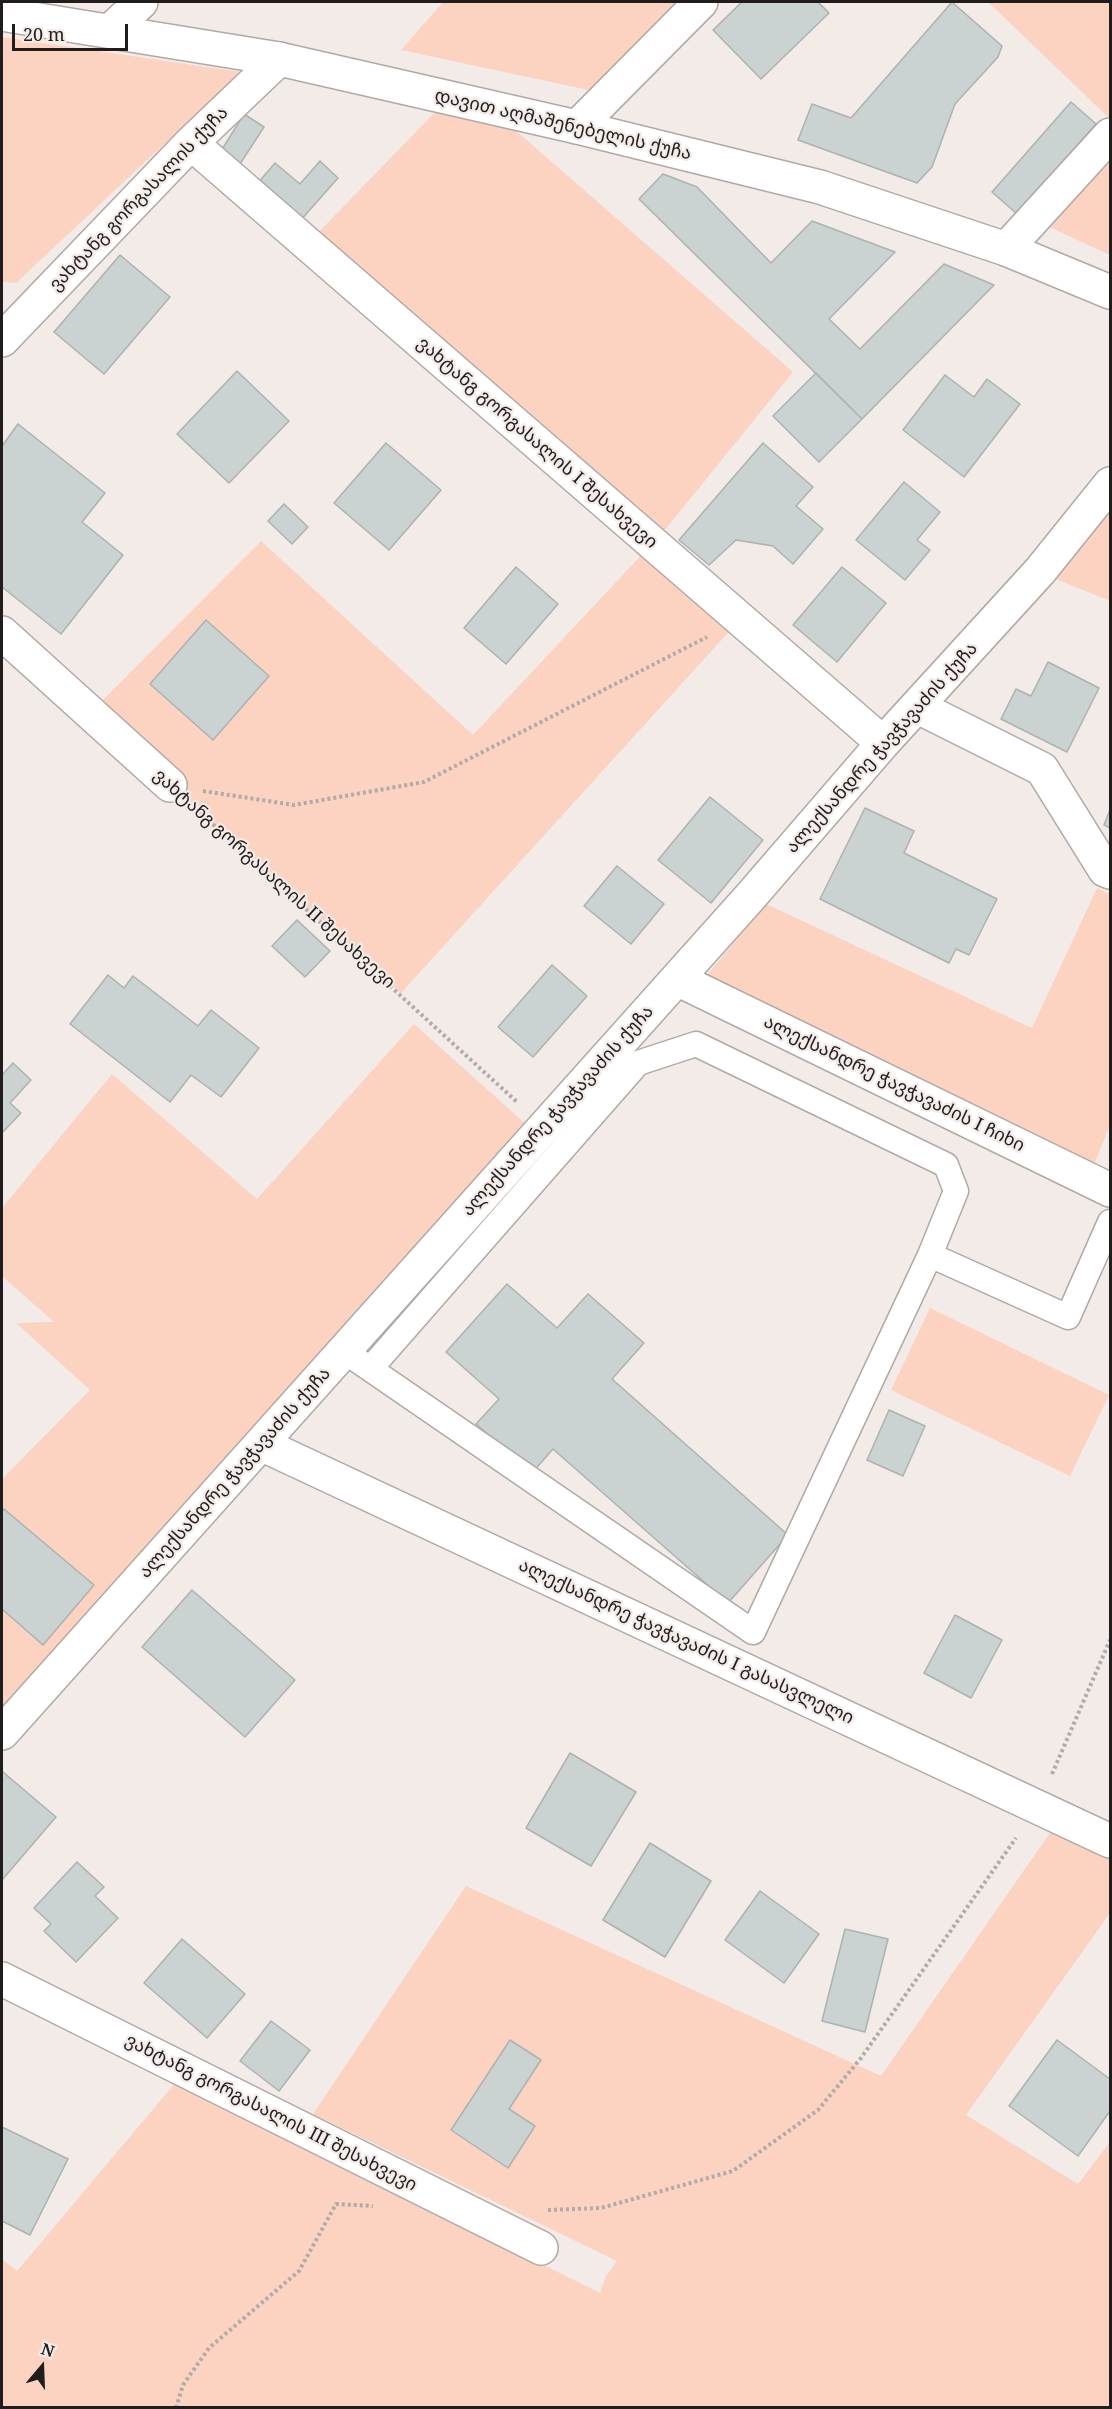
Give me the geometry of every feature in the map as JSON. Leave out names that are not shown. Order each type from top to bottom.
[{"type":"street","points":[[110,31],[141,2]]},
{"type":"street","points":[[577,127],[701,2]]},
{"type":"street","name":"დავით აღმაშენებელის ქუჩა","points":[[2,14],[279,59],[577,127],[820,187],[1006,249],[1110,292]]},
{"type":"street","name":"ვახტანგ გორგასალის ქუჩა","points":[[2,340],[191,143],[279,59]]},
{"type":"street","points":[[1006,249],[1110,135]]},
{"type":"street","name":"ვახტანგ გორგასალის I შესახვევი","points":[[191,143],[883,743]]},
{"type":"street","name":"ალექსანდრე ჭავჭავაძის ქუჩა","points":[[2,1733],[261,1443],[357,1360],[544,1127],[883,743],[1040,572],[1110,484]]},
{"type":"street","name":"ვახტანგ გორგასალის II შესახვევი","points":[[2,633],[170,785]]},
{"type":"street","points":[[918,707],[1042,769],[1105,870],[1110,872]]},
{"type":"street","name":"ალექსანდრე ჭავჭავაძის I ჩიხი","points":[[677,979],[1110,1190]]},
{"type":"street","name":"ალექსანდრე ჭავჭავაძის I გასასვლელი","points":[[261,1443],[1110,1841]]},
{"type":"street","name":"ვახტანგ გორგასალის III შესახვევი","points":[[2,1979],[541,2248]]},
{"type":"lane","points":[[696,1044],[946,1165],[956,1191],[930,1256],[753,1632],[357,1360],[638,1063],[696,1044]]},
{"type":"lane","points":[[930,1256],[1068,1317],[1110,1222]]},
{"type":"path","points":[[170,785],[294,805],[424,782],[741,620]]},
{"type":"path","name":"ვახტანგ გორგასალის II შესახვევი","points":[[170,785],[401,993],[544,1127]]},
{"type":"path","points":[[546,2210],[601,2208],[733,2171],[818,2110],[861,2058],[1038,1807],[1110,1640]]},
{"type":"path","points":[[176,2408],[183,2385],[209,2348],[298,2271],[336,2204],[380,2207]]},
{"type":"shaded area","points":[[443,2],[683,2],[598,92],[401,50]]},
{"type":"shaded area","points":[[988,2],[1110,2],[1110,119],[1108,117]]},
{"type":"shaded area","points":[[2,37],[241,72],[16,283],[2,282]]},
{"type":"shaded area","points":[[440,107],[507,123],[793,372],[660,536],[312,239]]},
{"type":"shaded area","points":[[1110,152],[1110,255],[1045,225]]},
{"type":"shaded area","points":[[1110,503],[1110,601],[1051,577]]},
{"type":"shaded area","points":[[261,541],[473,735],[647,549],[735,625],[401,993],[90,713]]},
{"type":"shaded area","points":[[1097,888],[1110,894],[1110,1125],[1092,1170],[703,980],[766,904],[1032,1028]]},
{"type":"shaded area","points":[[414,1024],[528,1126],[2,1718],[2,1479],[90,1390],[16,1323],[54,1322],[2,1276],[2,1208],[112,1074],[257,1199]]},
{"type":"shaded area","points":[[930,1308],[1109,1395],[1070,1476],[891,1390]]},
{"type":"shaded area","points":[[1052,1830],[1110,1857],[1110,1913],[966,2115],[1078,2184],[1110,2142],[1110,2407],[2,2407],[2,2259],[17,2271],[176,2082],[600,2293],[606,2276],[617,2261],[313,2114],[466,1886],[881,2076]]},
{"type":"building","points":[[742,2],[818,2],[829,13],[761,79],[713,30]]},
{"type":"building","points":[[952,2],[1002,46],[998,57],[955,104],[932,167],[917,183],[798,140],[812,104],[851,118]]},
{"type":"building","points":[[1071,102],[1096,124],[1017,214],[992,192]]},
{"type":"building","points":[[244,114],[264,127],[240,164],[221,151]]},
{"type":"building","points":[[320,161],[338,178],[300,221],[257,184],[275,163],[300,184]]},
{"type":"building","points":[[663,174],[697,187],[771,263],[812,221],[895,252],[829,319],[860,349],[944,264],[994,285],[862,419],[639,199]]},
{"type":"building","points":[[120,255],[170,297],[104,374],[54,332]]},
{"type":"building","points":[[237,371],[289,421],[229,483],[177,434]]},
{"type":"building","points":[[816,373],[862,419],[819,462],[773,416]]},
{"type":"building","points":[[945,375],[974,397],[987,379],[1020,404],[964,477],[903,430]]},
{"type":"building","points":[[18,424],[105,493],[82,522],[123,555],[61,634],[2,587],[2,446]]},
{"type":"building","points":[[386,443],[441,490],[389,550],[334,503]]},
{"type":"building","points":[[763,443],[813,487],[796,506],[823,529],[793,564],[773,546],[736,540],[709,565],[679,540]]},
{"type":"building","points":[[904,482],[940,512],[917,540],[930,550],[905,580],[856,540]]},
{"type":"building","points":[[284,504],[308,527],[292,544],[268,521]]},
{"type":"building","points":[[516,567],[558,604],[506,664],[464,628]]},
{"type":"building","points":[[842,567],[886,603],[837,662],[793,625]]},
{"type":"building","points":[[206,620],[269,676],[213,740],[150,684]]},
{"type":"building","points":[[1048,662],[1099,688],[1067,752],[1001,719],[1016,689],[1031,696]]},
{"type":"building","points":[[710,797],[763,840],[711,903],[658,860]]},
{"type":"building","points":[[865,808],[914,831],[904,853],[997,899],[969,955],[956,949],[949,963],[820,899]]},
{"type":"building","points":[[1110,810],[1110,828],[1104,825]]},
{"type":"building","points":[[617,866],[664,904],[631,944],[584,906]]},
{"type":"building","points":[[297,920],[330,951],[305,977],[272,946]]},
{"type":"building","points":[[552,965],[587,996],[533,1057],[498,1027]]},
{"type":"building","points":[[108,975],[124,988],[133,976],[198,1026],[211,1010],[259,1048],[221,1097],[191,1075],[170,1102],[70,1024]]},
{"type":"building","points":[[13,1063],[31,1080],[10,1103],[21,1113],[2,1133],[2,1075]]},
{"type":"building","points":[[507,1284],[557,1328],[588,1294],[644,1343],[612,1379],[788,1535],[728,1603],[553,1449],[532,1473],[476,1424],[499,1399],[446,1352]]},
{"type":"building","points":[[889,1410],[925,1426],[903,1476],[867,1460]]},
{"type":"building","points":[[4,1509],[94,1585],[43,1645],[2,1609],[2,1512]]},
{"type":"building","points":[[192,1590],[295,1680],[245,1737],[142,1647]]},
{"type":"building","points":[[955,1615],[1002,1640],[971,1698],[924,1673]]},
{"type":"building","points":[[570,1753],[636,1792],[591,1866],[526,1828]]},
{"type":"building","points":[[3,1772],[56,1817],[2,1880],[2,1775]]},
{"type":"building","points":[[650,1843],[711,1881],[665,1957],[603,1920]]},
{"type":"building","points":[[77,1862],[104,1887],[95,1896],[118,1918],[76,1962],[44,1931],[51,1924],[34,1908]]},
{"type":"building","points":[[760,1891],[819,1934],[784,1983],[725,1940]]},
{"type":"building","points":[[845,1929],[888,1939],[865,2032],[822,2021]]},
{"type":"building","points":[[182,1939],[245,1994],[207,2038],[144,1983]]},
{"type":"building","points":[[271,2021],[310,2050],[279,2091],[240,2061]]},
{"type":"building","points":[[510,2040],[541,2060],[509,2109],[535,2126],[508,2168],[451,2130]]},
{"type":"building","points":[[1057,2040],[1110,2079],[1110,2111],[1078,2156],[1009,2106]]},
{"type":"building","points":[[2,2127],[68,2159],[30,2235],[2,2221]]}]
